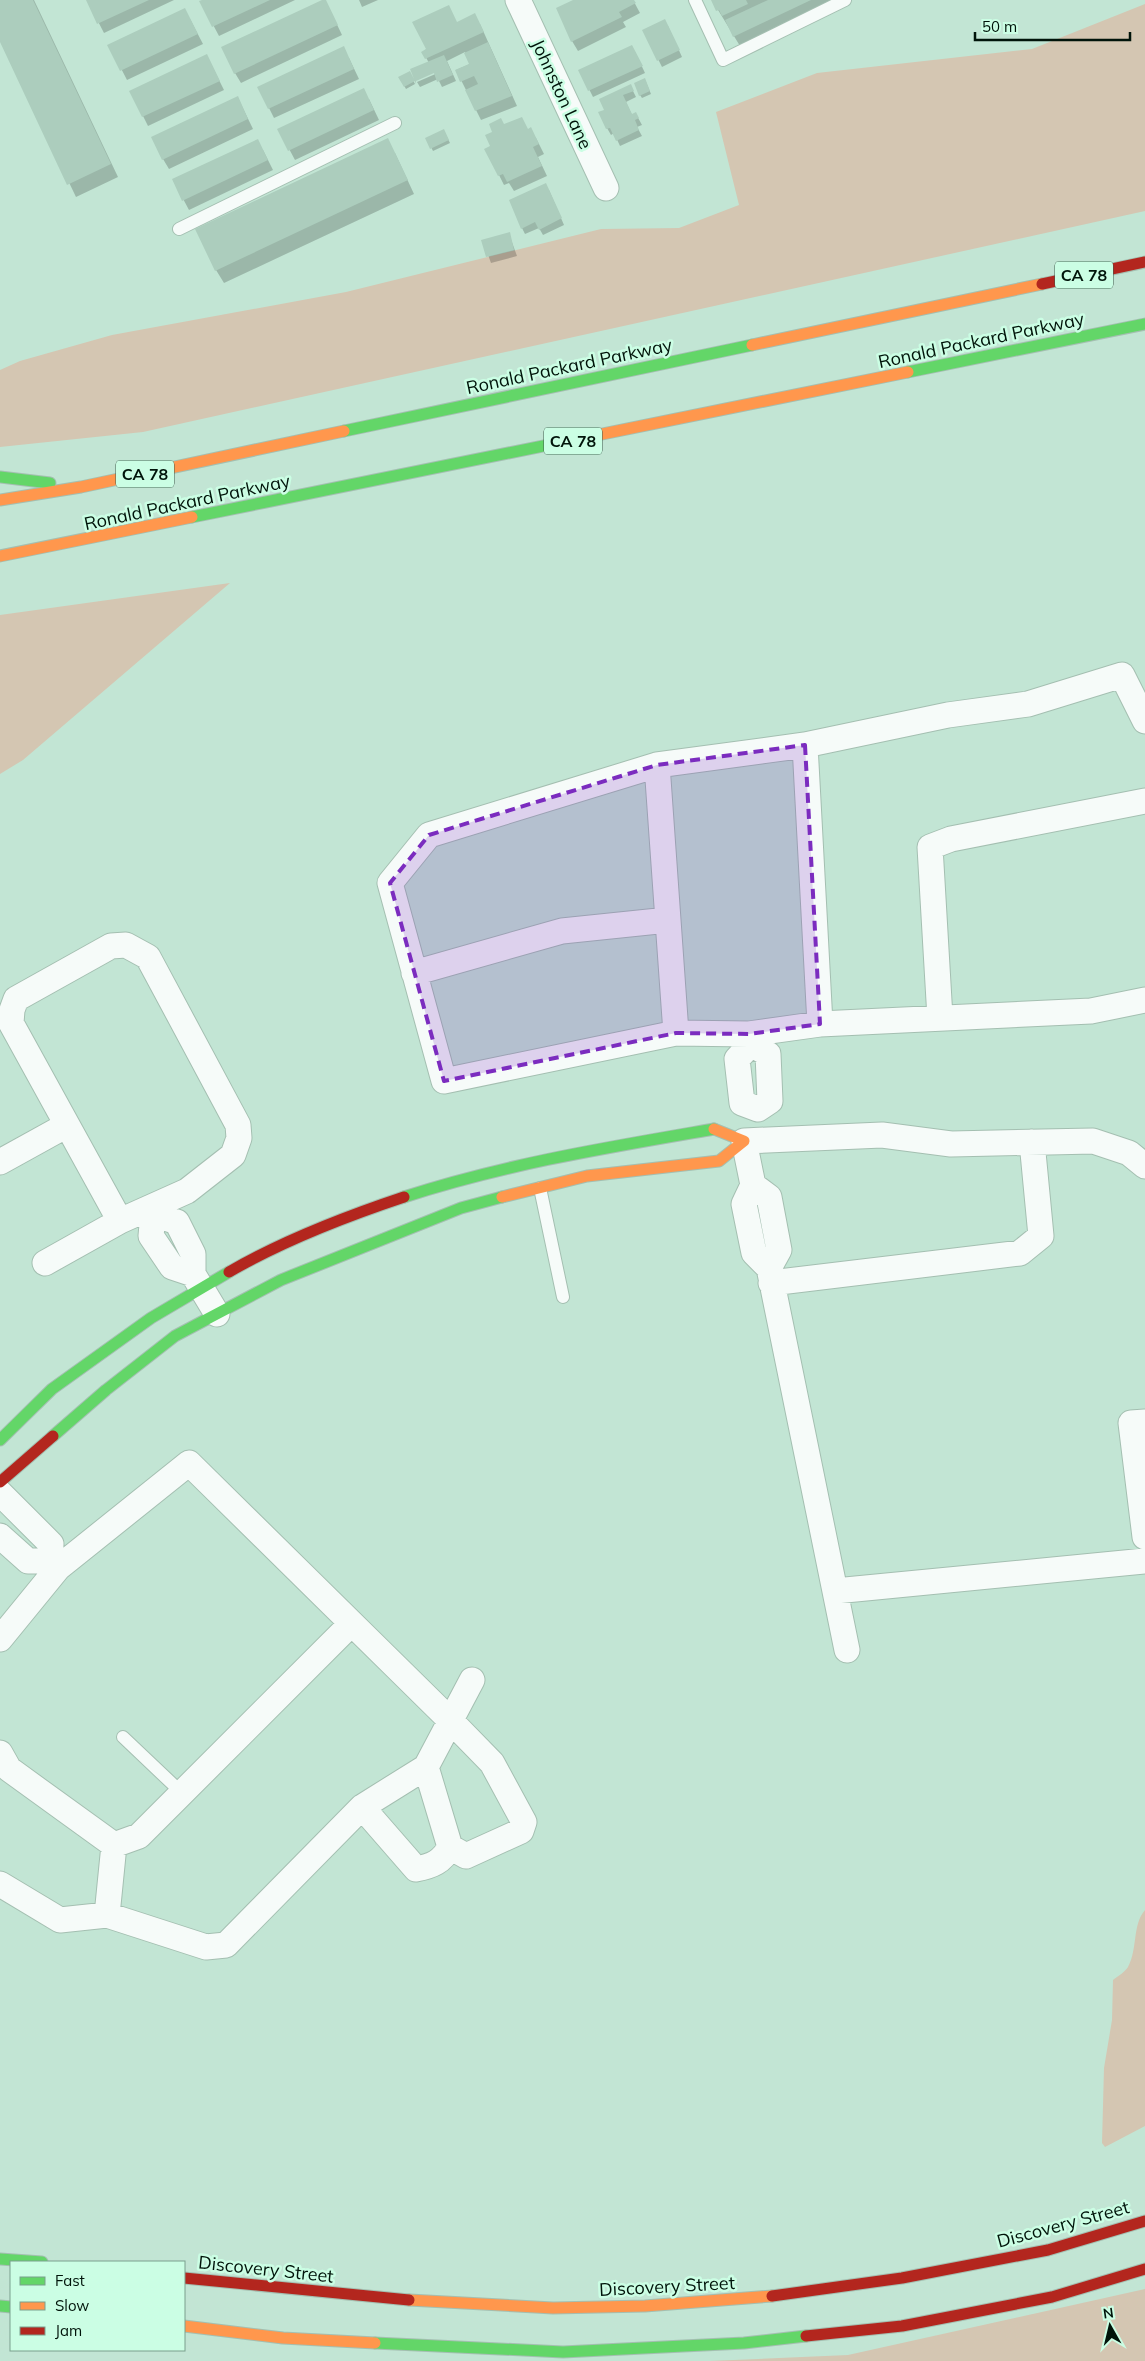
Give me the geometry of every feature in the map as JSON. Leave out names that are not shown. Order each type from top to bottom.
[{"type":"main road","points":[[1023,288],[1145,250]]},
{"type":"main road","name":"Ronald Packard Parkway","points":[[0,500],[81,487],[1145,262]]},
{"type":"main road","name":"Ronald Packard Parkway","points":[[0,556],[87,540],[1145,324]]},
{"type":"main road","points":[[0,477],[81,487]]},
{"type":"main road","points":[[0,1440],[52,1389],[150,1318],[197,1281],[350,1215],[441,1185],[530,1163],[714,1129],[753,1140]]},
{"type":"main road","points":[[0,1482],[106,1390],[175,1336],[281,1280],[461,1208],[588,1176],[719,1161],[753,1140]]},
{"type":"main road","name":"Discovery Street","points":[[185,2278],[444,2304],[553,2308],[645,2306],[753,2299],[902,2278],[1048,2250],[1145,2221]]},
{"type":"main road","points":[[0,2259],[28,2261]]},
{"type":"main road","points":[[185,2326],[283,2338],[565,2357],[744,2344],[902,2326],[1052,2297],[1145,2269]]},
{"type":"street","name":"Johnston Lane","points":[[518,0],[606,188]]},
{"type":"street","points":[[1145,721],[1122,675],[1028,704],[948,715],[804,745],[657,765],[429,835],[390,883],[444,1081],[676,1033],[750,1039],[820,1024],[1091,1011],[1145,1000]]},
{"type":"street","points":[[804,745],[820,1024]]},
{"type":"street","points":[[657,765],[676,1033]]},
{"type":"street","points":[[940,1018],[930,846],[950,839],[1145,801]]},
{"type":"street","points":[[414,973],[562,931],[668,920]]},
{"type":"street","points":[[45,1263],[120,1221],[151,1211],[187,1191],[233,1155],[239,1138],[238,1125],[148,957],[126,945],[111,946],[16,999],[12,1010],[11,1023],[120,1221]]},
{"type":"street","points":[[750,1039],[768,1054],[770,1102],[758,1109],[753,1140],[754,1185],[770,1197],[779,1250],[770,1275],[847,1650]]},
{"type":"street","points":[[3,1154],[67,1125]]},
{"type":"street","points":[[753,1140],[882,1135],[951,1144],[1093,1141],[1129,1153],[1145,1166]]},
{"type":"street","points":[[770,1275],[1020,1253],[1041,1236],[1032,1142]]},
{"type":"street","points":[[151,1211],[151,1236],[172,1268],[197,1281],[217,1314]]},
{"type":"street","points":[[1145,1422],[1131,1423],[1145,1537]]},
{"type":"street","points":[[0,1639],[54,1565],[189,1463],[492,1763],[524,1822],[521,1831],[466,1856],[450,1847],[426,1767]]},
{"type":"street","points":[[0,1493],[51,1544],[54,1565]]},
{"type":"street","points":[[0,1536],[28,1561],[54,1565]]},
{"type":"street","points":[[835,1591],[1145,1561]]},
{"type":"street","points":[[114,1846],[139,1836],[351,1624]]},
{"type":"street","points":[[0,1884],[60,1920],[107,1915],[206,1947],[226,1945],[362,1808],[426,1767],[452,1722],[472,1680]]},
{"type":"street","points":[[0,1753],[9,1769],[114,1846]]},
{"type":"street","points":[[362,1808],[416,1868],[428,1866],[444,1858],[450,1847]]},
{"type":"street","points":[[107,1915],[114,1846]]},
{"type":"lane","points":[[695,0],[723,60],[845,0]]},
{"type":"lane","points":[[179,230],[395,122]]},
{"type":"lane","points":[[540,1188],[563,1298]]},
{"type":"lane","points":[[123,1737],[182,1793]]},
{"type":"highlighted area","points":[[805,745],[820,1024],[749,1034],[676,1033],[444,1081],[390,883],[429,835],[657,765]]},
{"type":"shaded area","points":[[1145,4],[1145,211],[143,432],[0,447],[0,370],[20,361],[112,335],[346,292],[601,229],[679,228],[739,205],[716,112],[817,73],[1032,49]]},
{"type":"shaded area","points":[[230,583],[23,760],[0,774],[0,615]]},
{"type":"shaded area","points":[[1145,1910],[1145,2126],[1105,2147],[1102,2143],[1104,2068],[1112,2020],[1113,1980],[1128,1967],[1133,1953],[1138,1923]]},
{"type":"shaded area","points":[[1145,2289],[1145,2361],[709,2361],[848,2355]]},
{"type":"building","points":[[0,0],[33,0],[111,164],[67,185],[0,42]]},
{"type":"building","points":[[86,0],[149,0],[97,24]]},
{"type":"building","points":[[270,0],[212,27],[199,1]]},
{"type":"building","points":[[322,0],[326,0],[338,25],[234,74],[221,47]]},
{"type":"building","points":[[573,0],[634,0],[636,3],[619,12],[622,17],[571,42],[556,8]]},
{"type":"building","points":[[711,0],[746,0],[748,4],[722,16],[719,10],[716,11]]},
{"type":"building","points":[[768,0],[811,0],[733,37],[725,20]]},
{"type":"building","points":[[449,5],[457,22],[475,13],[484,32],[425,59],[421,52],[426,49],[412,22]]},
{"type":"building","points":[[185,8],[198,34],[120,71],[107,45]]},
{"type":"building","points":[[665,19],[680,50],[657,61],[642,30]]},
{"type":"building","points":[[488,42],[512,96],[475,111],[465,90],[478,84],[474,76],[460,82],[455,70],[469,64],[464,53]]},
{"type":"building","points":[[632,45],[643,66],[588,91],[578,70]]},
{"type":"building","points":[[344,46],[354,69],[268,109],[257,87]]},
{"type":"building","points":[[207,54],[220,81],[142,117],[129,91]]},
{"type":"building","points":[[444,55],[453,75],[437,82],[434,73],[416,81],[416,84],[410,69]]},
{"type":"building","points":[[410,71],[415,81],[404,87],[398,77]]},
{"type":"building","points":[[645,78],[650,91],[639,96],[634,83]]},
{"type":"building","points":[[631,84],[634,91],[623,95],[632,114],[636,112],[639,118],[635,120],[639,130],[616,141],[610,128],[606,129],[598,112],[604,110],[599,99]]},
{"type":"building","points":[[364,88],[374,110],[288,151],[277,129]]},
{"type":"building","points":[[238,96],[248,119],[162,160],[151,137]]},
{"type":"building","points":[[522,117],[528,129],[531,127],[539,144],[533,147],[542,166],[507,182],[503,174],[498,176],[484,149],[490,146],[485,135],[492,132],[489,124],[501,118],[504,124]]},
{"type":"building","points":[[444,129],[449,140],[430,149],[425,138]]},
{"type":"building","points":[[388,138],[408,180],[215,271],[195,229]]},
{"type":"building","points":[[258,139],[268,160],[182,201],[172,179]]},
{"type":"building","points":[[546,183],[562,218],[539,230],[535,222],[521,229],[509,200]]},
{"type":"building","points":[[510,232],[514,250],[486,257],[481,240]]},
{"type":"traffic: fast","points":[[908,372],[1145,324]]},
{"type":"traffic: fast","points":[[344,431],[752,345]]},
{"type":"traffic: fast","points":[[192,517],[558,443]]},
{"type":"traffic: fast","points":[[0,477],[50,483]]},
{"type":"traffic: fast","points":[[404,1197],[442,1185],[519,1166],[714,1129]]},
{"type":"traffic: fast","points":[[53,1436],[106,1390],[175,1336],[281,1280],[461,1208],[502,1197]]},
{"type":"traffic: fast","points":[[0,1440],[52,1389],[151,1318],[229,1272]]},
{"type":"traffic: fast","points":[[0,2259],[28,2261]]},
{"type":"traffic: fast","points":[[0,2306],[10,2307]]},
{"type":"traffic: fast","points":[[375,2343],[563,2352],[744,2343],[806,2336]]},
{"type":"traffic: slow","points":[[752,345],[1042,284]]},
{"type":"traffic: slow","points":[[558,443],[908,372]]},
{"type":"traffic: slow","points":[[0,500],[81,487],[344,431]]},
{"type":"traffic: slow","points":[[0,556],[192,517]]},
{"type":"traffic: slow","points":[[502,1197],[587,1176],[719,1161],[744,1141],[714,1129]]},
{"type":"traffic: slow","points":[[409,2300],[553,2308],[645,2306],[772,2296]]},
{"type":"traffic: slow","points":[[185,2326],[283,2338],[375,2343]]},
{"type":"traffic: jam","points":[[1042,284],[1145,262]]},
{"type":"traffic: jam","points":[[229,1272],[250,1260],[315,1230],[404,1197]]},
{"type":"traffic: jam","points":[[0,1482],[53,1436]]},
{"type":"traffic: jam","points":[[772,2296],[902,2278],[1048,2250],[1145,2221]]},
{"type":"traffic: jam","points":[[806,2336],[902,2326],[1052,2297],[1145,2269]]},
{"type":"traffic: jam","points":[[185,2278],[409,2300]]}]
